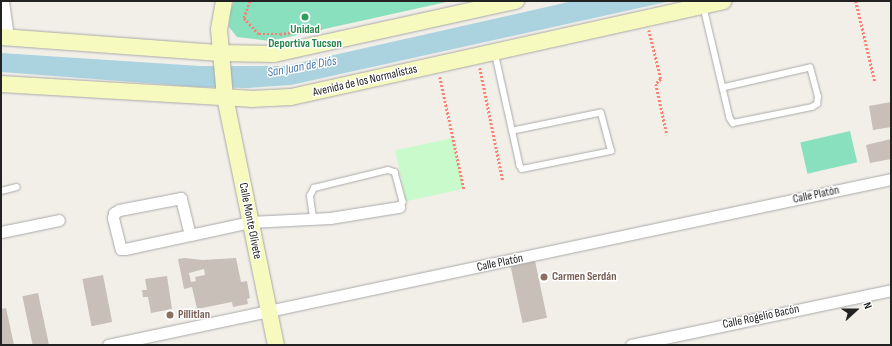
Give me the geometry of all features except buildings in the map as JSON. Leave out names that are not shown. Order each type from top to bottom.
[{"type":"street","points":[[3,1],[4,37],[220,56],[274,54],[516,1]]},
{"type":"street","name":"Calle Monte Olivete","points":[[224,1],[219,29],[220,56],[225,95],[276,345]]},
{"type":"street","name":"Avenida de los Normalistas","points":[[1,84],[291,97],[723,1]]},
{"type":"street","name":"Calle Platón","points":[[108,345],[891,179]]},
{"type":"street","points":[[190,235],[181,198],[119,210],[114,213],[113,218],[121,249],[190,235],[250,222],[330,218],[399,207]]},
{"type":"street","points":[[1,232],[59,220]]},
{"type":"street","name":"Calle Rogelio Bacón","points":[[631,345],[891,290]]},
{"type":"lane","points":[[703,5],[730,118],[733,123],[739,124],[812,107],[817,104],[818,97],[810,68],[723,88]]},
{"type":"lane","points":[[495,52],[512,131],[522,169],[611,151],[601,113],[512,131]]},
{"type":"lane","points":[[313,218],[310,196],[314,188],[388,170],[395,172],[403,202],[399,207]]},
{"type":"lane","points":[[1,191],[17,187]]},
{"type":"path","points":[[250,1],[244,18],[259,34],[280,34],[324,27]]},
{"type":"path","points":[[856,1],[875,82]]},
{"type":"path","points":[[646,18],[661,79],[656,84],[667,135]]},
{"type":"path","points":[[478,56],[503,181]]},
{"type":"path","points":[[438,64],[464,189]]},
{"type":"green space","name":"Unidad Deportiva Tucson","points":[[234,1],[451,1],[270,41],[237,37],[229,27],[230,12]]},
{"type":"green space","points":[[850,131],[857,162],[808,174],[800,142]]},
{"type":"green space","points":[[453,138],[464,189],[406,201],[395,150]]},
{"type":"water","name":"San Juan de Diós","points":[[573,1],[671,1],[291,85],[248,88],[199,87],[1,72],[1,53],[200,66],[285,66]]},
{"type":"place","name":"Unidad Deportiva Tucson","points":[[305,17]]},
{"type":"place","name":"Carmen Serdán","points":[[544,277]]},
{"type":"place","name":"Pillitlan","points":[[170,315]]}]
